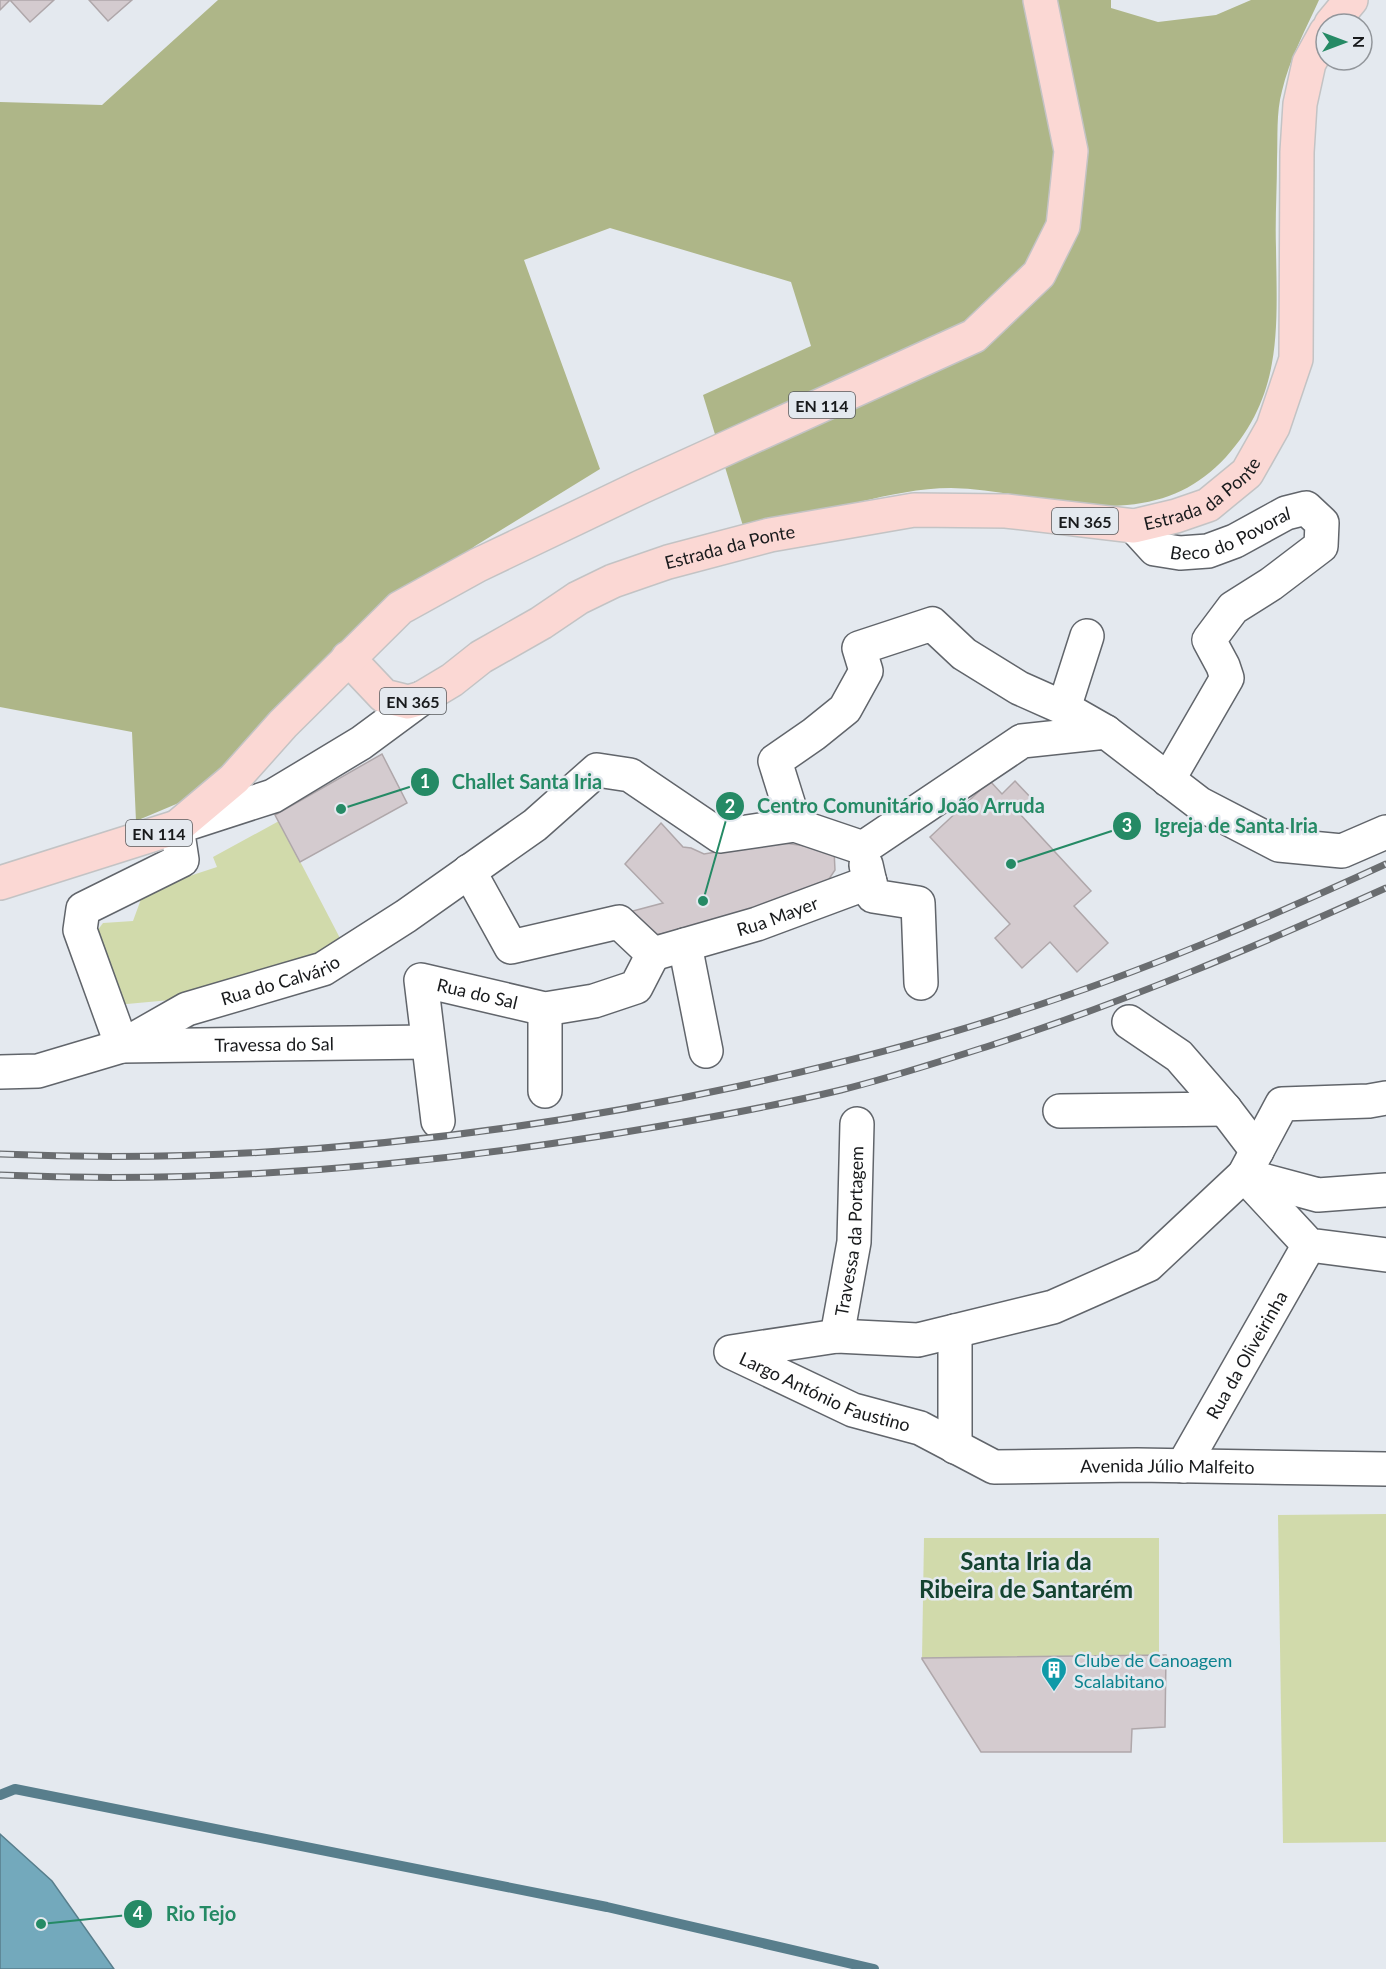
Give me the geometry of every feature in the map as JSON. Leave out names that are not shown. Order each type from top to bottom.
[{"type":"main road","name":"EN 114","points":[[0,883],[177,827],[234,779],[283,724],[400,608],[478,566],[641,487],[974,336],[1040,274],[1063,226],[1071,151],[1040,0]]},
{"type":"main road","points":[[1341,12],[1351,0]]},
{"type":"main road","name":"Estrada da Ponte","points":[[422,698],[452,680],[482,657],[579,598],[613,581],[668,562],[770,535],[914,510],[1006,511],[1134,526],[1176,516],[1208,505],[1247,473],[1273,427],[1296,359],[1297,152],[1300,104],[1309,63],[1314,54]]},
{"type":"main road","name":"EN 365","points":[[348,658],[384,696],[408,702],[422,698]]},
{"type":"street","name":"Beco do Povoral","points":[[1134,526],[1155,549],[1180,553],[1208,551],[1235,541],[1286,513],[1306,508],[1322,523],[1321,546],[1271,584],[1233,608],[1209,640],[1227,678],[1168,780]]},
{"type":"street","points":[[862,848],[795,825],[775,762],[845,709],[866,671],[859,648],[932,624],[964,654],[1019,688],[1064,708],[1106,732],[1200,804],[1279,845],[1342,851],[1386,832]]},
{"type":"street","points":[[1064,708],[1087,636]]},
{"type":"street","points":[[122,1046],[80,930],[83,909],[182,860],[177,827],[273,796],[361,743],[422,698]]},
{"type":"street","points":[[862,848],[1022,741],[1106,732]]},
{"type":"street","name":"Rua do Calvário","points":[[0,1071],[38,1071],[122,1046],[187,1009],[323,969],[406,916],[535,825],[597,770],[630,775],[720,836],[795,825]]},
{"type":"street","points":[[862,848],[873,896],[918,903],[921,983]]},
{"type":"street","points":[[469,871],[511,947],[619,922],[653,954]]},
{"type":"street","name":"Rua Mayer","points":[[653,954],[757,924],[870,882]]},
{"type":"street","points":[[685,945],[706,1050]]},
{"type":"street","name":"Rua do Sal","points":[[438,1121],[421,980],[545,1009],[594,1001],[636,987],[653,954]]},
{"type":"street","points":[[545,1009],[545,1091]]},
{"type":"street","points":[[1129,1022],[1179,1056],[1225,1109],[1250,1163],[1309,1245],[1386,1255]]},
{"type":"street","name":"Travessa do Sal","points":[[122,1046],[427,1042]]},
{"type":"street","name":"Largo António Faustino","points":[[955,1447],[920,1428],[853,1410],[731,1352],[837,1336],[918,1340],[1053,1307],[1148,1264],[1250,1163],[1282,1104],[1369,1101],[1386,1098]]},
{"type":"street","points":[[1060,1111],[1225,1109]]},
{"type":"street","name":"Travessa da Portagem","points":[[837,1336],[854,1242],[857,1124]]},
{"type":"street","points":[[1250,1163],[1318,1195],[1386,1190]]},
{"type":"street","name":"Rua da Oliveirinha","points":[[1183,1466],[1309,1245]]},
{"type":"street","points":[[955,1331],[955,1447]]},
{"type":"street","name":"Avenida Júlio Malfeito","points":[[955,1447],[994,1467],[1183,1466],[1386,1469]]},
{"type":"green space","points":[[218,0],[1111,0],[1111,8],[1158,22],[1216,15],[1251,0],[1319,0],[1289,68],[1279,108],[1276,333],[1273,359],[1258,409],[1245,433],[1215,468],[1181,491],[1156,500],[1127,505],[1083,505],[973,489],[939,488],[893,494],[743,526],[703,395],[811,346],[791,282],[610,228],[524,260],[600,469],[475,546],[307,680],[200,794],[136,821],[132,732],[0,707],[0,102],[102,105]]},
{"type":"green space","points":[[279,821],[342,942],[324,956],[203,997],[116,1005],[97,931],[103,923],[133,921],[144,891],[217,867],[213,857]]},
{"type":"green space","points":[[1386,1514],[1386,1842],[1283,1843],[1278,1515]]},
{"type":"green space","points":[[924,1538],[1159,1538],[1159,1656],[922,1659]]},
{"type":"water","points":[[0,1834],[52,1881],[114,1969],[0,1969]]},
{"type":"building","points":[[0,0],[10,0],[0,10]]},
{"type":"building","points":[[10,0],[54,0],[30,22]]},
{"type":"building","points":[[89,0],[132,0],[108,21]]},
{"type":"building","points":[[382,754],[407,803],[300,862],[275,815]]},
{"type":"building","points":[[990,781],[1002,794],[1015,781],[1033,800],[1019,813],[1091,891],[1074,906],[1108,943],[1077,972],[1050,942],[1022,968],[995,938],[1010,924],[930,837]]},
{"type":"building","points":[[661,823],[683,847],[704,854],[777,842],[834,850],[835,870],[823,888],[709,925],[638,938],[629,912],[663,903],[625,864]]},
{"type":"building","name":"Clube de Canoagem Scalabitano","points":[[1166,1655],[1165,1727],[1132,1729],[1131,1752],[981,1752],[922,1659],[922,1658]]},
{"type":"waterway","points":[[0,1795],[15,1789],[607,1907],[874,1969]]},
{"type":"railway","points":[[0,1154],[185,1155],[369,1144],[553,1121],[735,1087],[914,1043],[1067,995],[1205,943],[1386,864]]},
{"type":"railway","points":[[0,1175],[151,1177],[226,1175],[376,1165],[601,1136],[782,1103],[878,1080],[1037,1030],[1188,973],[1386,888]]},
{"type":"place","name":"Challet Santa Iria","points":[[341,809]]},
{"type":"place","name":"Igreja de Santa Iria","points":[[1011,864]]},
{"type":"place","name":"Centro Comunitário João Arruda","points":[[703,901]]},
{"type":"place","name":"Clube de Canoagem Scalabitano","points":[[1054,1693]]},
{"type":"place","name":"Rio Tejo","points":[[41,1924]]},
{"type":"district","name":"Santa Iria da Ribeira de Santarém","points":[[1026,1574]]}]
